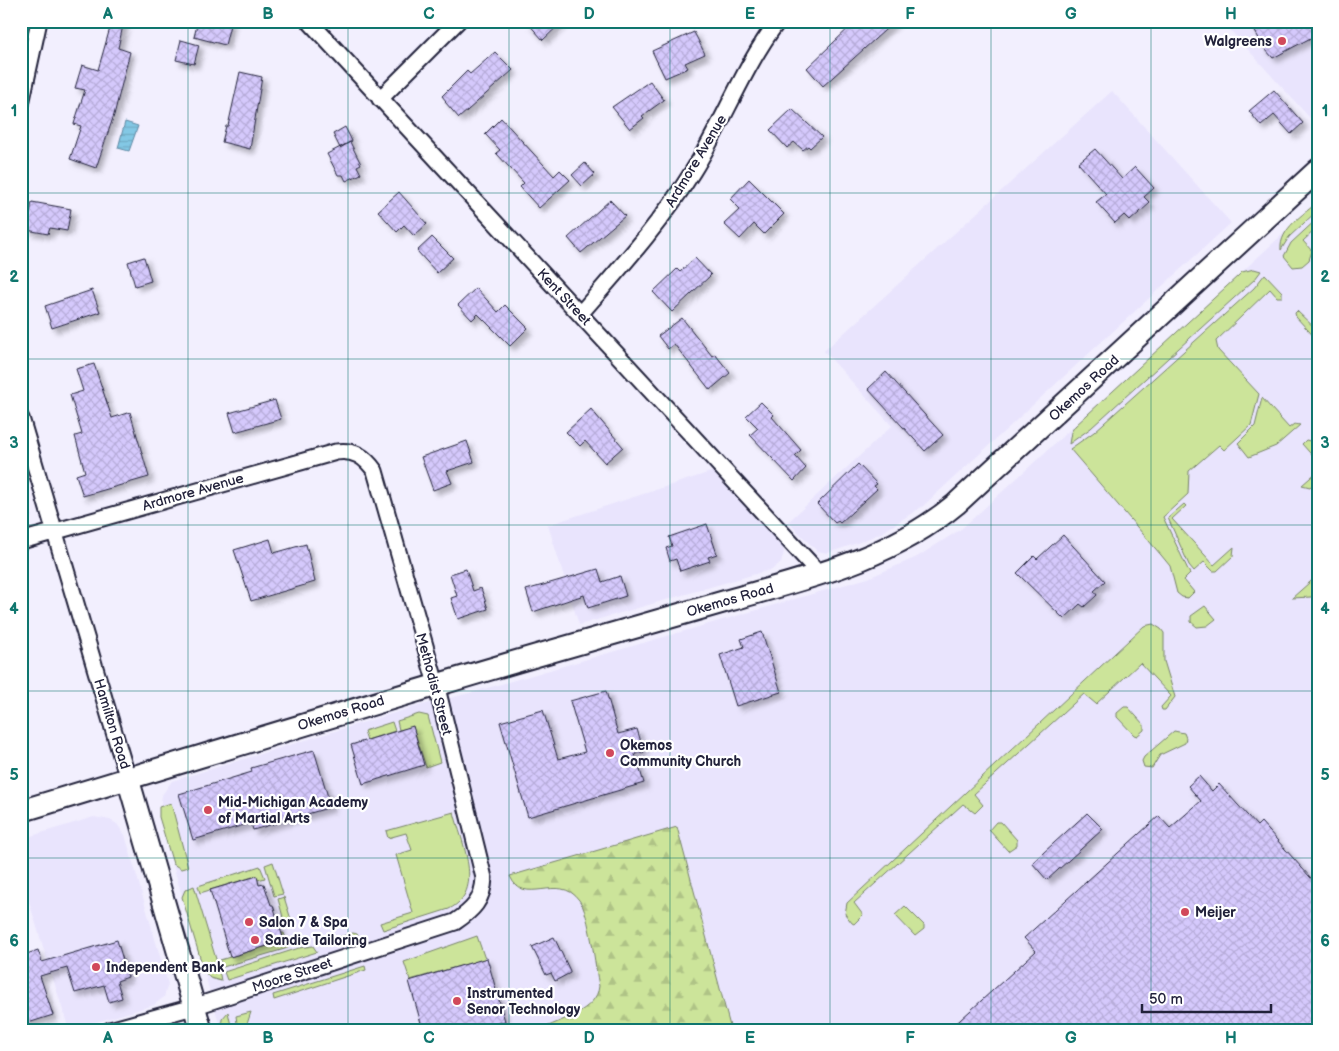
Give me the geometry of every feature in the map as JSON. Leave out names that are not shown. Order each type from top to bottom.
[{"type":"main road","name":"Okemos Road","points":[[21,811],[436,684],[819,573],[893,547],[942,517],[1042,427],[1318,170]]},
{"type":"main road","name":"Hamilton Road","points":[[128,779],[201,1030]]},
{"type":"street","points":[[21,104],[40,21]]},
{"type":"street","name":"Kent Street","points":[[309,21],[819,573]]},
{"type":"street","points":[[380,99],[458,21]]},
{"type":"street","name":"Ardmore Avenue","points":[[580,314],[644,240],[672,202],[694,169],[756,53],[778,21]]},
{"type":"street","name":"Hamilton Road","points":[[21,418],[128,779]]},
{"type":"street","name":"Ardmore Avenue","points":[[21,541],[336,452],[351,451],[364,458]]},
{"type":"street","name":"Methodist Street","points":[[364,458],[375,471],[436,684],[484,878],[481,896],[470,912]]},
{"type":"street","name":"Moore Street","points":[[110,1030],[193,1007],[455,922],[470,912]]},
{"type":"shaded area","points":[[1222,21],[1318,21],[1318,127]]},
{"type":"shaded area","points":[[1112,91],[1231,223],[923,506],[883,532],[860,542],[828,553],[817,551],[788,522],[892,426],[824,351]]},
{"type":"shaded area","points":[[1318,202],[1318,1030],[221,1030],[159,817],[162,795],[172,781],[414,707],[470,693],[868,578],[917,557],[961,529]]},
{"type":"shaded area","points":[[717,470],[782,542],[784,552],[781,562],[773,569],[579,625],[548,525]]},
{"type":"shaded area","points":[[21,477],[32,515],[29,524],[21,531]]},
{"type":"shaded area","points":[[94,817],[110,820],[117,824],[125,835],[168,984],[164,997],[154,1005],[69,1030],[21,876],[21,839]]},
{"type":"green space","points":[[1318,202],[1318,210],[1289,237],[1281,250],[1281,242],[1288,229]]},
{"type":"green space","points":[[1318,218],[1318,227],[1303,241],[1312,251],[1309,260],[1302,266],[1293,267],[1284,256],[1291,243]]},
{"type":"green space","points":[[1254,269],[1261,271],[1255,279],[1091,428],[1069,444],[1071,432],[1075,426],[1242,272]]},
{"type":"green space","points":[[1265,274],[1282,292],[1282,297],[1277,297],[1270,289],[1216,341],[1218,350],[1259,394],[1251,425],[1224,450],[1219,445],[1189,471],[1188,494],[1163,517],[1190,574],[1184,580],[1194,592],[1188,598],[1182,597],[1177,593],[1170,566],[1070,449],[1094,432],[1254,288]]},
{"type":"green space","points":[[1297,311],[1318,331],[1318,341],[1296,317],[1295,313]]},
{"type":"green space","points":[[1262,398],[1289,428],[1294,424],[1300,425],[1276,446],[1249,457],[1238,443],[1255,426]]},
{"type":"green space","points":[[1306,440],[1318,448],[1318,462],[1302,444]]},
{"type":"green space","points":[[1318,471],[1318,480],[1310,487],[1302,485]]},
{"type":"green space","points":[[1184,504],[1186,506],[1172,519],[1214,565],[1234,547],[1233,556],[1217,571],[1213,571],[1204,562],[1194,571],[1189,565],[1168,518]]},
{"type":"green space","points":[[1318,575],[1318,594],[1311,597],[1292,598]]},
{"type":"green space","points":[[1205,606],[1216,619],[1207,626],[1197,627],[1191,622],[1191,616]]},
{"type":"green space","points":[[1153,624],[1164,633],[1164,661],[1175,697],[1165,710],[1162,710],[1161,707],[1171,696],[1140,663],[1096,704],[1084,694],[974,794],[983,805],[975,813],[963,804],[854,903],[863,915],[854,924],[852,923],[845,914],[847,903],[1144,626]]},
{"type":"green space","points":[[1124,707],[1128,707],[1144,725],[1144,730],[1137,736],[1117,717],[1117,713]]},
{"type":"green space","points":[[419,714],[428,716],[440,762],[426,767],[413,727],[399,730],[397,721]]},
{"type":"green space","points":[[392,722],[395,731],[367,740],[364,731]]},
{"type":"green space","points":[[1174,731],[1184,733],[1185,743],[1160,755],[1152,768],[1144,767],[1142,761],[1144,757]]},
{"type":"green space","points":[[171,803],[188,867],[181,869],[173,864],[159,817],[159,807]]},
{"type":"green space","points":[[454,812],[465,851],[469,878],[466,890],[460,901],[449,909],[383,930],[380,923],[413,913],[396,855],[412,850],[406,833],[388,838],[386,831]]},
{"type":"green space","points":[[996,822],[1001,822],[1017,840],[1017,845],[1008,851],[989,830]]},
{"type":"green space","points":[[677,827],[731,1030],[540,1030],[576,1014],[592,1002],[597,995],[599,986],[592,941],[583,907],[571,892],[562,889],[523,889],[516,885],[510,876]]},
{"type":"green space","points":[[273,862],[283,894],[274,896],[265,865]]},
{"type":"green space","points":[[260,866],[265,878],[258,880],[256,876],[200,893],[198,886]]},
{"type":"green space","points":[[194,886],[221,981],[210,978],[204,971],[182,897],[185,890]]},
{"type":"green space","points":[[284,897],[293,926],[286,928],[278,899]]},
{"type":"green space","points":[[905,906],[924,925],[924,929],[915,936],[895,915]]},
{"type":"green space","points":[[282,933],[284,933],[288,948],[223,967],[220,960],[284,941]]},
{"type":"green space","points":[[353,933],[357,934],[359,938],[336,945],[336,938]]},
{"type":"green space","points":[[477,936],[485,959],[410,980],[404,962]]},
{"type":"green space","points":[[313,946],[317,952],[227,980],[224,972],[299,948]]},
{"type":"green space","points":[[365,966],[366,970],[274,1000],[273,995]]},
{"type":"green space","points":[[228,1012],[232,1030],[221,1030],[222,1019]]},
{"type":"green space","points":[[251,1012],[245,1030],[238,1030],[236,1016]]},
{"type":"water","points":[[125,122],[138,126],[129,151],[118,148]]},
{"type":"building","points":[[112,21],[124,21],[118,48],[130,52],[114,115],[96,168],[70,159],[81,126],[74,124],[85,90],[75,88],[82,65],[98,70]]},
{"type":"building","points":[[198,21],[231,21],[225,45],[194,37]]},
{"type":"building","points":[[526,21],[563,21],[543,40]]},
{"type":"building","points":[[856,21],[895,21],[823,86],[807,68]]},
{"type":"building","name":"Walgreens","points":[[1249,21],[1318,21],[1318,34],[1273,58],[1265,49]]},
{"type":"building","points":[[694,32],[705,54],[685,63],[688,68],[665,78],[652,51]]},
{"type":"building","points":[[181,40],[199,45],[194,64],[176,60]]},
{"type":"building","points":[[495,52],[513,70],[459,118],[442,96],[467,71],[470,74]]},
{"type":"building","points":[[240,72],[262,77],[250,149],[222,142],[226,126],[228,126]]},
{"type":"building","points":[[650,81],[664,100],[642,116],[644,118],[630,129],[612,107]]},
{"type":"building","points":[[1274,90],[1303,123],[1291,134],[1274,115],[1261,126],[1249,111]]},
{"type":"building","points":[[792,109],[822,137],[810,148],[808,146],[803,150],[794,142],[787,148],[770,130]]},
{"type":"building","points":[[501,118],[554,176],[560,170],[570,180],[539,208],[520,187],[524,183],[496,153],[500,150],[485,134]]},
{"type":"building","points":[[345,127],[352,141],[340,148],[333,134]]},
{"type":"building","points":[[350,142],[361,164],[357,166],[361,174],[346,181],[343,175],[338,175],[327,154]]},
{"type":"building","points":[[1095,149],[1122,179],[1135,167],[1154,188],[1144,197],[1150,203],[1130,221],[1124,215],[1115,223],[1096,202],[1106,194],[1078,163]]},
{"type":"building","points":[[585,163],[595,174],[582,186],[572,175]]},
{"type":"building","points":[[749,179],[784,214],[764,234],[754,224],[740,239],[724,224],[740,209],[730,199]]},
{"type":"building","points":[[399,192],[427,224],[414,236],[404,225],[397,232],[378,211]]},
{"type":"building","points":[[610,200],[625,216],[581,253],[568,238]]},
{"type":"building","points":[[32,202],[71,209],[67,231],[50,228],[48,234],[27,230]]},
{"type":"building","points":[[432,237],[453,258],[437,273],[417,251]]},
{"type":"building","points":[[144,257],[151,281],[135,286],[128,262]]},
{"type":"building","points":[[695,258],[711,275],[672,312],[653,292],[677,269],[680,272]]},
{"type":"building","points":[[476,288],[498,312],[505,305],[528,328],[510,346],[478,314],[472,320],[458,305]]},
{"type":"building","points":[[92,290],[100,312],[52,328],[45,306]]},
{"type":"building","points":[[682,318],[712,356],[715,354],[730,373],[710,390],[674,344],[668,349],[658,336]]},
{"type":"building","points":[[94,364],[112,418],[130,412],[149,477],[83,496],[76,475],[85,472],[75,436],[82,434],[70,395],[83,391],[76,369]]},
{"type":"building","points":[[886,372],[943,435],[925,451],[868,389]]},
{"type":"building","points":[[275,400],[281,419],[235,432],[229,413]]},
{"type":"building","points":[[761,402],[774,415],[772,417],[801,450],[795,456],[806,468],[794,481],[750,435],[758,428],[746,416]]},
{"type":"building","points":[[591,409],[623,447],[605,463],[585,441],[580,446],[566,432]]},
{"type":"building","points":[[467,441],[474,462],[447,471],[452,483],[433,490],[421,457]]},
{"type":"building","points":[[858,464],[877,484],[874,486],[877,489],[840,523],[838,521],[835,523],[817,504]]},
{"type":"building","points":[[707,524],[717,554],[708,557],[710,561],[680,571],[676,559],[670,561],[666,548],[672,546],[669,537]]},
{"type":"building","points":[[1063,535],[1105,581],[1094,591],[1097,595],[1084,607],[1080,604],[1064,619],[1017,573],[1034,556],[1037,559]]},
{"type":"building","points":[[270,539],[274,553],[306,544],[315,582],[251,601],[234,550]]},
{"type":"building","points":[[466,569],[473,591],[481,588],[488,609],[458,619],[451,598],[457,596],[450,574]]},
{"type":"building","points":[[598,569],[602,582],[620,576],[626,596],[588,608],[584,595],[533,612],[526,590]]},
{"type":"building","points":[[762,632],[781,692],[736,706],[720,655],[744,647],[741,639]]},
{"type":"building","name":"Okemos Community Church","points":[[606,691],[618,734],[637,729],[644,752],[635,754],[644,783],[528,817],[500,722],[543,710],[558,759],[585,752],[570,701]]},
{"type":"building","points":[[413,726],[424,765],[363,784],[351,745]]},
{"type":"building","points":[[314,750],[331,807],[253,830],[251,823],[193,840],[179,794],[252,772],[251,768]]},
{"type":"building","name":"Meijer","points":[[1199,776],[1212,791],[1219,784],[1257,826],[1261,822],[1318,886],[1318,1030],[949,1030],[1036,951],[1024,938],[1159,816],[1170,828],[1201,801],[1188,786]]},
{"type":"building","points":[[1087,813],[1103,829],[1047,880],[1032,863]]},
{"type":"building","points":[[257,876],[259,885],[264,884],[271,905],[273,905],[284,941],[230,957],[210,890]]},
{"type":"building","points":[[554,937],[570,971],[570,973],[555,981],[551,973],[546,975],[532,947]]},
{"type":"building","points":[[117,940],[128,977],[117,981],[122,998],[109,1002],[104,985],[75,993],[67,968],[40,976],[53,1015],[25,1024],[21,1012],[21,956],[38,950],[42,962]]},
{"type":"building","name":"Instrumented Senor Technology","points":[[487,958],[505,1021],[476,1030],[423,1030],[409,981]]},
{"type":"place","name":"Walgreens","points":[[1282,41]]},
{"type":"place","name":"Okemos Community Church","points":[[610,753]]},
{"type":"place","name":"Mid-Michigan Academy of Martial Arts","points":[[208,810]]},
{"type":"place","name":"Meijer","points":[[1185,912]]},
{"type":"place","name":"Salon 7 & Spa","points":[[249,922]]},
{"type":"place","name":"Sandie Tailoring","points":[[255,940]]},
{"type":"place","name":"Independent Bank","points":[[96,967]]},
{"type":"place","name":"Instrumented Senor Technology","points":[[457,1001]]}]
